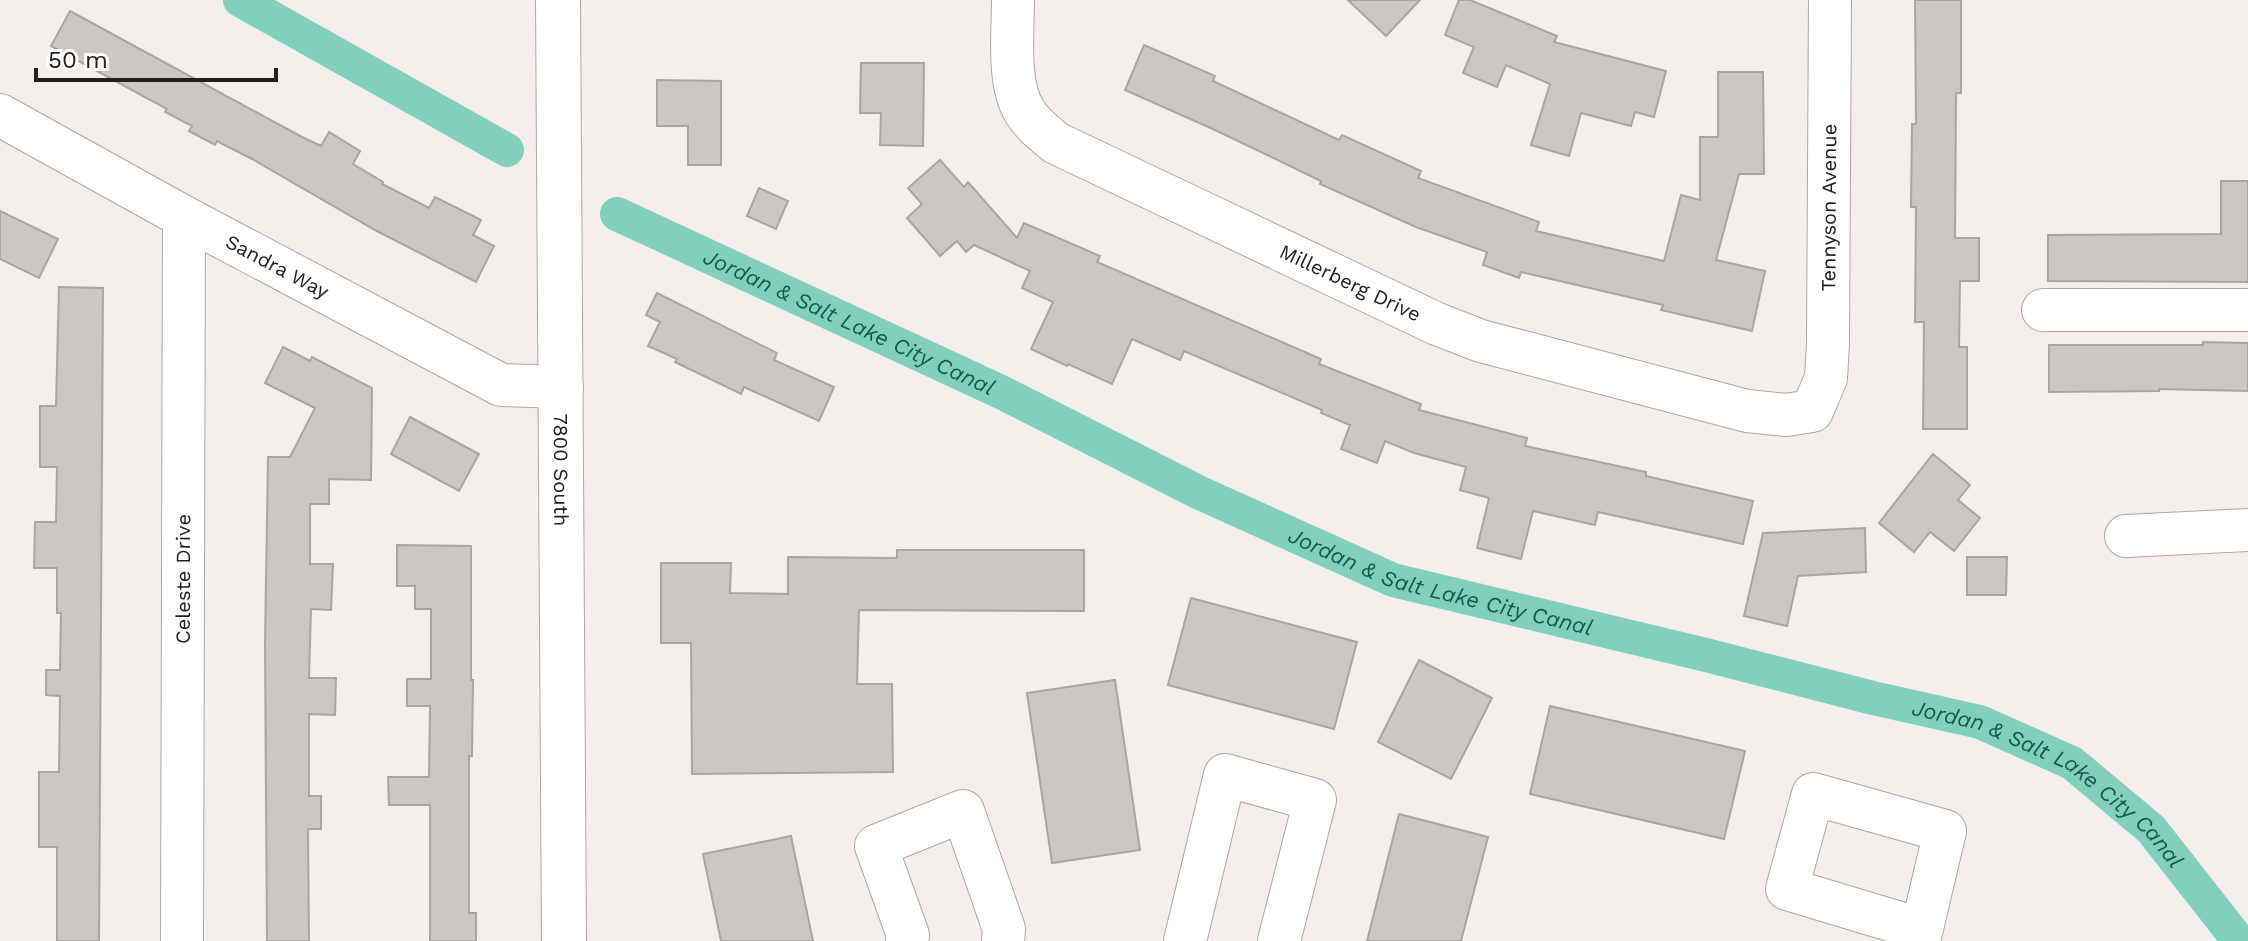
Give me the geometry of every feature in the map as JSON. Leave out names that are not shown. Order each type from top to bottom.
[{"type":"main road","name":"7800 South","points":[[558,0],[564,941]]},
{"type":"street","name":"Millerberg Drive","points":[[1013,0],[1013,58],[1022,108],[1035,126],[1056,143],[1437,324],[1481,341],[1747,411],[1786,415],[1812,411]]},
{"type":"street","name":"Tennyson Avenue","points":[[1812,411],[1826,378],[1828,343],[1830,0]]},
{"type":"street","name":"Sandra Way","points":[[0,115],[184,217],[501,385],[562,387]]},
{"type":"street","name":"Celeste Drive","points":[[182,941],[184,217]]},
{"type":"street","points":[[2043,310],[2248,310]]},
{"type":"street","points":[[2126,536],[2248,530]]},
{"type":"street","points":[[1185,941],[1225,775],[1315,800],[1279,941]]},
{"type":"street","points":[[907,941],[908,935],[876,846],[963,811],[1004,929],[1003,941]]},
{"type":"building","points":[[1348,0],[1420,0],[1386,36]]},
{"type":"building","points":[[1459,0],[1470,0],[1557,36],[1554,42],[1666,71],[1654,117],[1635,112],[1631,126],[1581,113],[1569,156],[1531,145],[1550,84],[1506,65],[1497,87],[1463,73],[1474,47],[1445,35]]},
{"type":"building","points":[[1915,0],[1961,0],[1961,93],[1956,93],[1955,238],[1979,238],[1979,281],[1960,281],[1959,347],[1967,347],[1967,429],[1923,429],[1924,322],[1915,322],[1916,207],[1911,207],[1912,124],[1916,124]]},
{"type":"building","points":[[70,11],[321,146],[329,132],[360,151],[353,164],[382,184],[429,208],[435,197],[481,220],[473,235],[494,246],[476,282],[375,230],[252,159],[189,131],[192,126],[165,112],[167,109],[51,46]]},
{"type":"building","points":[[1144,45],[1215,76],[1213,81],[1339,140],[1342,135],[1421,171],[1418,178],[1539,222],[1536,231],[1664,261],[1681,195],[1700,200],[1700,137],[1718,137],[1718,72],[1763,72],[1764,174],[1739,174],[1716,260],[1765,271],[1752,331],[1661,310],[1663,305],[1521,272],[1519,278],[1483,265],[1487,252],[1416,227],[1125,90]]},
{"type":"building","points":[[861,63],[924,63],[923,146],[880,145],[881,113],[860,113]]},
{"type":"building","points":[[657,80],[721,81],[721,165],[688,165],[688,126],[657,126]]},
{"type":"building","points":[[940,160],[964,187],[968,182],[1017,238],[1024,223],[1100,256],[1097,262],[1321,359],[1319,364],[1421,404],[1419,410],[1527,438],[1525,446],[1646,472],[1646,476],[1753,501],[1743,544],[1598,512],[1595,525],[1533,511],[1521,559],[1477,548],[1489,498],[1460,490],[1466,467],[1414,453],[1385,441],[1377,463],[1341,449],[1350,425],[1184,351],[1180,360],[1132,339],[1112,384],[1031,349],[1053,302],[1022,288],[1030,271],[974,245],[966,252],[957,241],[940,256],[907,218],[922,204],[908,188]]},
{"type":"building","points":[[2221,181],[2248,181],[2248,282],[2048,281],[2048,235],[2221,234]]},
{"type":"building","points":[[759,188],[788,201],[776,229],[747,216]]},
{"type":"building","points":[[0,211],[58,239],[39,278],[0,259]]},
{"type":"building","points":[[59,287],[103,288],[99,941],[57,941],[57,847],[39,847],[39,772],[59,772],[60,696],[46,695],[46,670],[60,670],[61,613],[57,613],[57,568],[34,568],[35,522],[56,522],[57,467],[40,467],[40,406],[56,406]]},
{"type":"building","points":[[657,293],[777,353],[774,360],[834,387],[819,421],[744,387],[741,394],[648,346],[660,322],[646,315]]},
{"type":"building","points":[[2203,342],[2248,343],[2248,391],[2159,389],[2049,392],[2049,345],[2203,345]]},
{"type":"building","points":[[283,347],[310,361],[312,357],[372,388],[371,480],[329,479],[329,504],[310,504],[310,564],[333,564],[331,610],[311,609],[309,678],[336,678],[335,715],[309,714],[309,796],[321,796],[321,829],[308,829],[309,941],[267,941],[265,644],[268,457],[290,457],[315,408],[265,383]]},
{"type":"building","points":[[410,417],[479,454],[459,491],[391,454]]},
{"type":"building","points":[[1933,454],[1970,485],[1958,500],[1980,518],[1954,551],[1930,532],[1914,552],[1879,523]]},
{"type":"building","points":[[1865,528],[1866,572],[1798,576],[1787,626],[1744,616],[1763,533]]},
{"type":"building","points":[[397,545],[471,546],[473,680],[472,756],[469,756],[469,913],[476,913],[476,941],[430,941],[430,805],[389,805],[388,777],[429,777],[430,706],[407,706],[407,679],[431,679],[431,609],[415,609],[415,586],[397,586]]},
{"type":"building","points":[[897,550],[1084,550],[1084,611],[859,610],[857,684],[892,684],[893,772],[692,774],[691,643],[661,643],[661,563],[731,563],[730,593],[788,594],[788,557],[897,558]]},
{"type":"building","points":[[1967,557],[2007,557],[2006,595],[1967,595]]},
{"type":"building","points":[[1191,598],[1357,642],[1334,729],[1168,685]]},
{"type":"building","points":[[1419,660],[1492,698],[1451,779],[1378,742]]},
{"type":"building","points":[[1115,680],[1140,850],[1052,863],[1027,693]]},
{"type":"building","points":[[1550,706],[1745,751],[1724,839],[1530,794]]},
{"type":"building","points":[[1399,814],[1488,837],[1461,941],[1367,941]]},
{"type":"building","points":[[791,836],[813,941],[721,941],[703,854]]},
{"type":"waterway","name":"Jordan & Salt Lake City Canal","points":[[240,0],[507,150]]},
{"type":"waterway","name":"Jordan & Salt Lake City Canal","points":[[617,214],[1003,393],[1200,493],[1393,580],[1980,722],[2072,763],[2151,829],[2239,941]]}]
